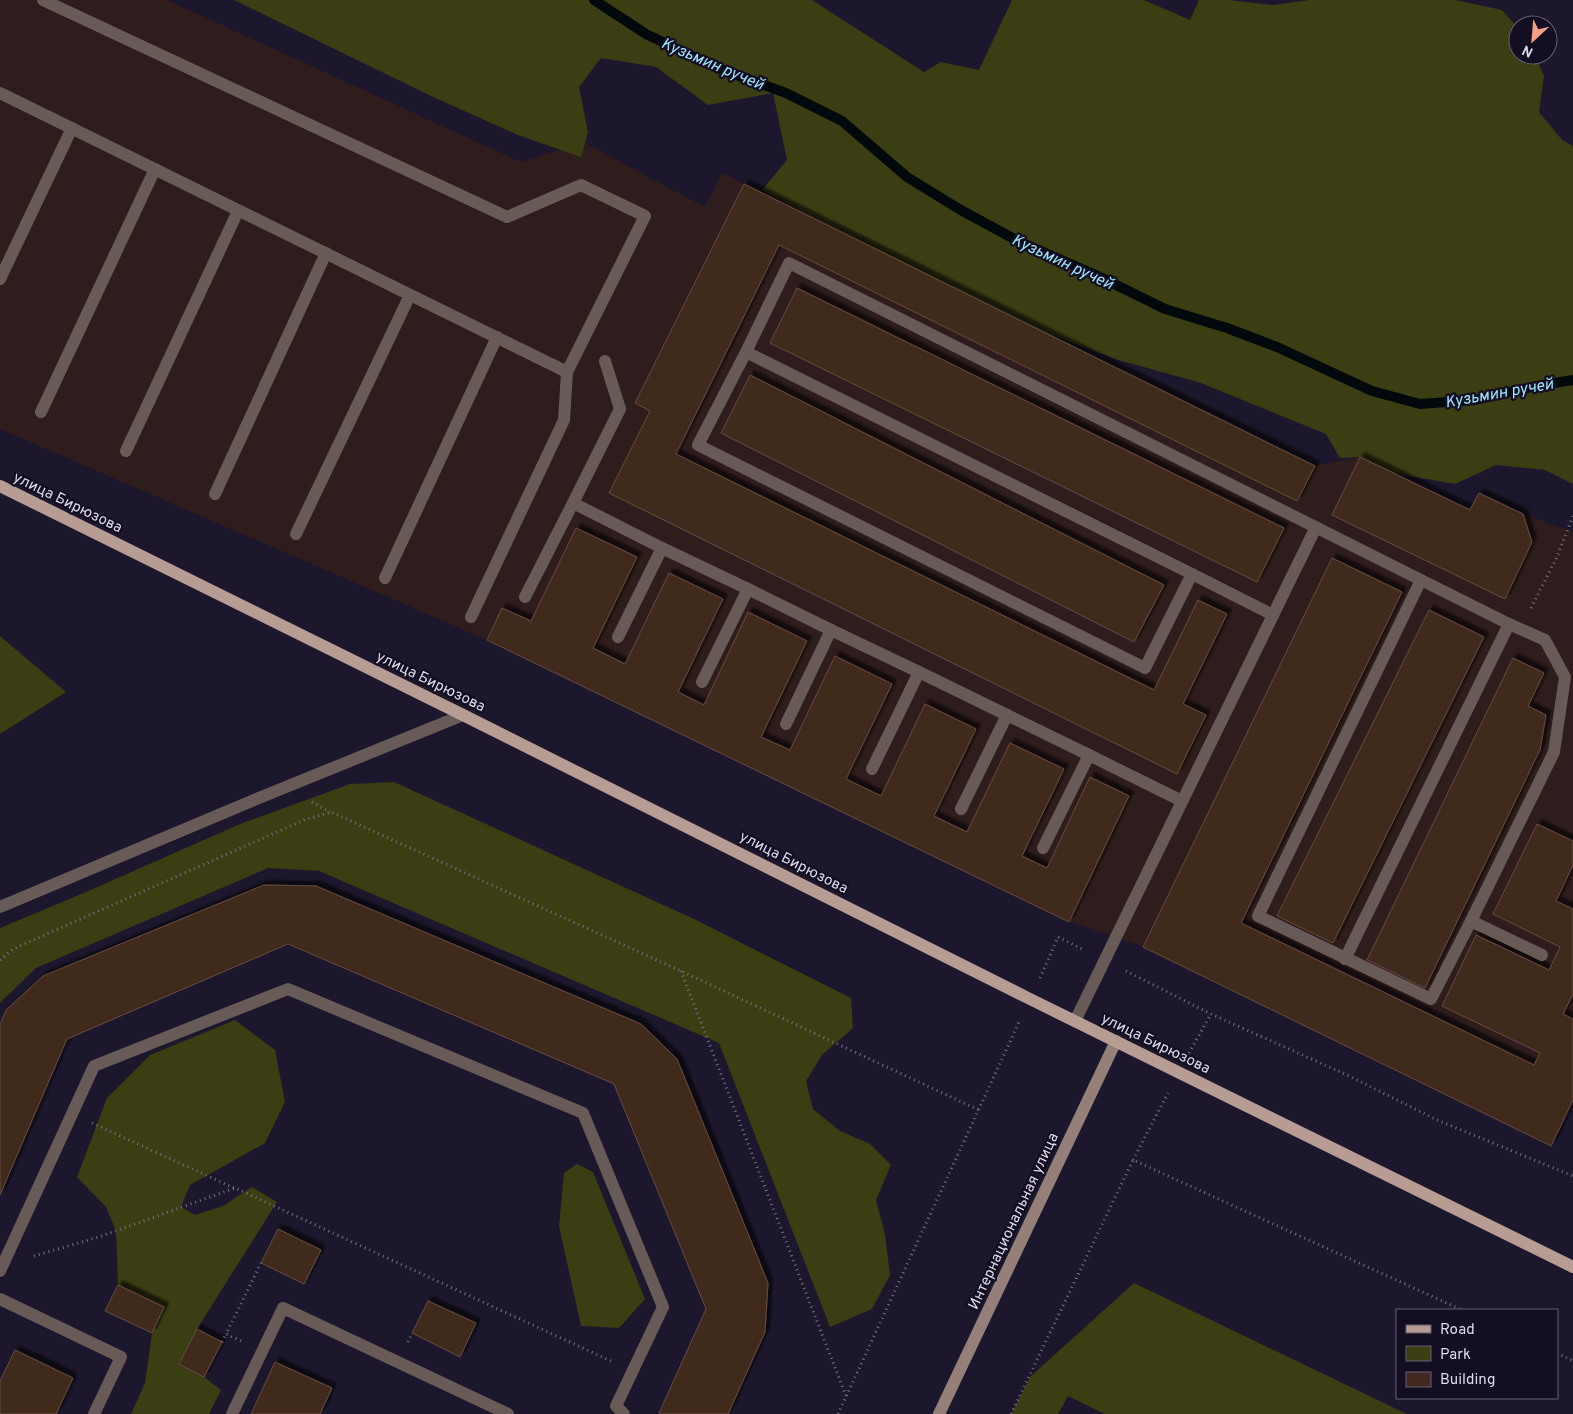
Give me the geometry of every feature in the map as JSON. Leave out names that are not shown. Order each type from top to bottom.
[{"type":"main road","name":"улица Бирюзова","points":[[0,486],[1573,1267]]},
{"type":"main road","name":"Интернациональная улица","points":[[939,1414],[1116,1041]]},
{"type":"lane","points":[[43,0],[507,217],[582,185],[645,216],[568,372],[564,420],[471,617]]},
{"type":"lane","points":[[0,93],[568,372]]},
{"type":"lane","points":[[0,278],[72,128]]},
{"type":"lane","points":[[41,412],[155,169]]},
{"type":"lane","points":[[126,452],[238,210]]},
{"type":"lane","points":[[215,494],[326,253]]},
{"type":"lane","points":[[1192,574],[1145,668],[698,445],[789,263],[1544,640],[1569,685],[1554,752],[1431,999],[1258,916],[1421,580]]},
{"type":"lane","points":[[296,534],[410,295]]},
{"type":"lane","points":[[385,578],[497,337]]},
{"type":"lane","points":[[746,352],[1273,614]]},
{"type":"lane","points":[[525,597],[620,409],[605,361]]},
{"type":"lane","points":[[573,503],[1182,801]]},
{"type":"lane","points":[[1075,1021],[1316,527]]},
{"type":"lane","points":[[618,637],[662,548]]},
{"type":"lane","points":[[702,682],[748,589]]},
{"type":"lane","points":[[1345,959],[1514,626]]},
{"type":"lane","points":[[786,724],[831,630]]},
{"type":"lane","points":[[872,769],[919,672]]},
{"type":"lane","points":[[0,907],[254,800],[463,715]]},
{"type":"lane","points":[[961,809],[1007,715]]},
{"type":"lane","points":[[1043,848],[1088,755]]},
{"type":"lane","points":[[1471,921],[1542,955]]},
{"type":"lane","points":[[2,1268],[94,1066],[288,989],[583,1113],[663,1307],[632,1370],[616,1411]]},
{"type":"lane","points":[[0,1299],[121,1357],[94,1414]]},
{"type":"lane","points":[[232,1414],[282,1308],[508,1414]]},
{"type":"path","points":[[1514,626],[1556,559],[1573,516]]},
{"type":"path","points":[[0,960],[13,949],[304,820],[331,812],[681,971],[978,1110]]},
{"type":"path","points":[[681,971],[846,1397]]},
{"type":"path","points":[[838,1414],[1030,999]]},
{"type":"path","points":[[1211,1014],[1347,1075],[1437,1120],[1573,1176]]},
{"type":"path","points":[[71,1113],[632,1370]]},
{"type":"path","points":[[1011,1414],[1132,1160],[1460,1309]]},
{"type":"path","points":[[2,1268],[99,1237],[235,1188]]},
{"type":"path","points":[[222,1342],[261,1263]]},
{"type":"path","points":[[226,1334],[262,1351]]},
{"type":"path","points":[[1558,1353],[1573,1360]]},
{"type":"shaded area","points":[[0,0],[167,0],[521,162],[583,142],[705,207],[722,173],[1314,466],[1360,457],[1470,510],[1479,493],[1523,514],[1573,532],[1573,1100],[1551,1146],[1143,947],[1069,921],[487,640],[0,429]]},
{"type":"green space","points":[[234,0],[812,0],[924,72],[941,62],[979,70],[1012,0],[1144,0],[1190,20],[1199,0],[1228,0],[1273,5],[1309,0],[1455,0],[1502,10],[1508,17],[1508,65],[1539,65],[1544,76],[1539,112],[1562,140],[1573,146],[1573,484],[1545,470],[1496,465],[1455,484],[1393,473],[1360,457],[1340,458],[1326,434],[1201,383],[1115,359],[1034,328],[835,229],[762,190],[787,160],[773,93],[708,105],[656,67],[601,58],[579,87],[588,132],[581,157],[518,135],[431,96]]},
{"type":"green space","points":[[0,636],[66,692],[0,734]]},
{"type":"green space","points":[[394,782],[694,919],[851,998],[853,1028],[822,1055],[806,1081],[813,1109],[840,1131],[870,1144],[891,1165],[876,1200],[885,1234],[890,1275],[872,1309],[830,1327],[719,1043],[319,871],[268,868],[36,968],[0,1003],[0,928],[240,824],[350,784]]},
{"type":"green space","points":[[235,1020],[275,1050],[285,1102],[265,1143],[190,1185],[181,1207],[195,1215],[223,1206],[252,1187],[277,1202],[197,1329],[179,1364],[204,1377],[221,1390],[209,1414],[131,1414],[145,1383],[152,1333],[164,1307],[118,1285],[116,1231],[106,1207],[77,1177],[107,1098],[150,1055]]},
{"type":"green space","points":[[577,1164],[593,1172],[645,1299],[619,1328],[581,1326],[559,1226],[564,1173]]},
{"type":"green space","points":[[1134,1283],[1407,1414],[1105,1414],[1068,1396],[1058,1414],[1011,1414],[1030,1377]]},
{"type":"building","points":[[744,184],[1315,466],[1297,501],[779,245],[676,454],[1154,690],[1198,600],[1227,614],[1183,704],[1206,715],[1177,774],[609,493],[650,411],[635,403]]},
{"type":"building","points":[[797,288],[1284,528],[1257,582],[770,343]]},
{"type":"building","points":[[750,375],[1164,585],[1134,642],[721,433]]},
{"type":"building","points":[[1360,457],[1470,510],[1479,493],[1523,514],[1532,542],[1505,599],[1332,515]]},
{"type":"building","points":[[576,528],[637,557],[593,648],[625,664],[669,573],[723,599],[678,692],[704,705],[748,612],[807,641],[761,737],[790,750],[835,656],[892,684],[846,779],[881,796],[925,704],[976,729],[934,816],[967,832],[1010,743],[1064,769],[1022,856],[1047,868],[1090,777],[1129,796],[1069,922],[487,640],[502,608],[531,621]]},
{"type":"building","points":[[1332,558],[1402,592],[1241,923],[1534,1065],[1540,1053],[1442,1006],[1476,935],[1549,970],[1560,947],[1493,914],[1537,824],[1573,841],[1573,865],[1556,901],[1573,909],[1573,994],[1563,1014],[1573,1019],[1573,1100],[1551,1146],[1143,947]]},
{"type":"building","points":[[1429,610],[1484,637],[1333,943],[1277,916]]},
{"type":"building","points":[[1513,658],[1544,673],[1528,706],[1546,715],[1540,750],[1425,988],[1367,960]]},
{"type":"building","points":[[264,885],[316,886],[641,1024],[677,1059],[768,1283],[765,1332],[728,1414],[659,1413],[706,1309],[614,1084],[288,944],[67,1039],[0,1195],[0,1025],[6,1010],[43,976]]},
{"type":"building","points":[[278,1229],[321,1250],[304,1284],[261,1263]]},
{"type":"building","points":[[118,1285],[164,1307],[152,1333],[105,1311]]},
{"type":"building","points":[[428,1301],[476,1323],[460,1357],[412,1333]]},
{"type":"building","points":[[197,1329],[222,1342],[204,1377],[179,1364]]},
{"type":"building","points":[[15,1350],[73,1378],[56,1414],[0,1414],[0,1381]]},
{"type":"building","points":[[275,1362],[332,1388],[320,1414],[251,1414]]},
{"type":"waterway","name":"Кузьмин ручей","points":[[594,0],[646,34],[715,67],[786,93],[842,121],[907,177],[959,209],[1018,241],[1098,276],[1165,309],[1227,328],[1277,347],[1372,391],[1420,404],[1475,400],[1536,386],[1573,380]]}]
